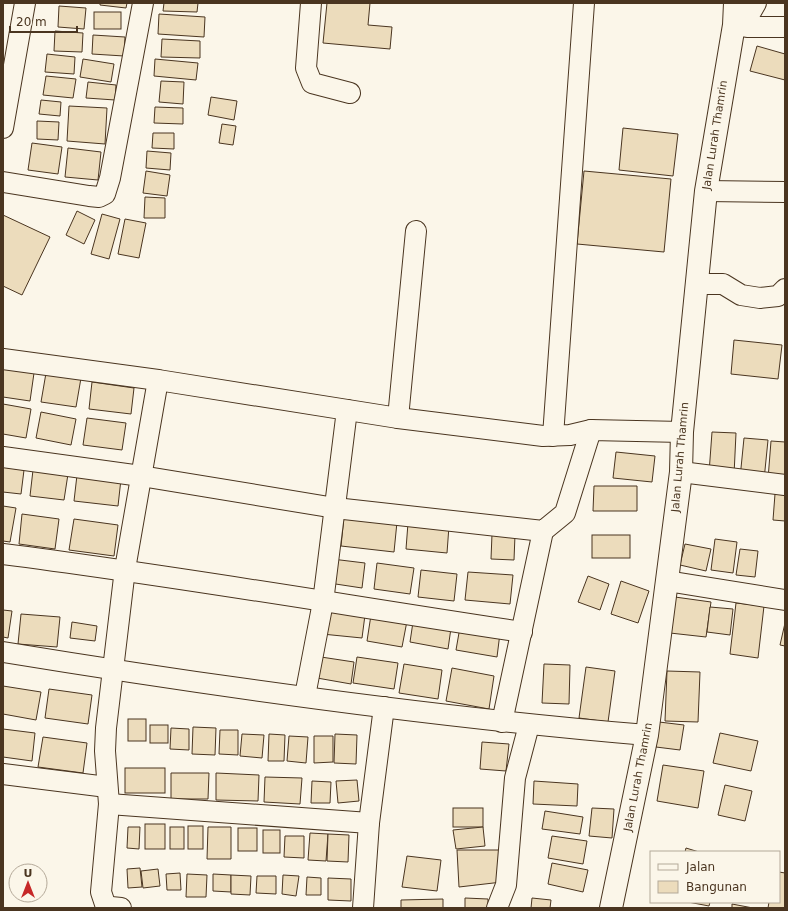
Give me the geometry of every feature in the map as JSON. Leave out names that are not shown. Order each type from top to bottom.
[{"type":"street","points":[[3,128],[25,3]]},
{"type":"street","points":[[3,182],[89,196],[99,197],[105,194],[111,171],[143,3]]},
{"type":"street","points":[[311,3],[306,68],[312,83],[350,93]]},
{"type":"street","points":[[553,436],[584,3]]},
{"type":"street","name":"Jalan Lurah Thamrin","points":[[612,908],[647,735],[681,472],[682,432],[698,284],[706,191],[741,26],[735,3]]},
{"type":"street","points":[[741,26],[756,3]]},
{"type":"street","points":[[741,26],[785,27]]},
{"type":"street","points":[[706,191],[785,192]]},
{"type":"street","points":[[398,418],[416,231]]},
{"type":"street","points":[[698,284],[723,284],[741,295],[760,298],[778,296],[785,289]]},
{"type":"street","points":[[3,359],[158,380],[398,418],[543,436],[553,436],[591,430],[682,432]]},
{"type":"street","points":[[121,908],[107,906],[103,900],[101,892],[108,796],[106,728],[125,569],[158,380]]},
{"type":"street","points":[[305,696],[324,602],[347,410]]},
{"type":"street","points":[[502,722],[543,531],[565,513],[591,430]]},
{"type":"street","points":[[3,457],[141,476],[335,508],[543,531]]},
{"type":"street","points":[[681,472],[785,485]]},
{"type":"street","points":[[3,554],[125,569],[324,602],[522,632]]},
{"type":"street","points":[[667,581],[785,600]]},
{"type":"street","points":[[3,652],[112,670],[384,707],[529,725],[647,735]]},
{"type":"street","points":[[363,908],[369,823],[384,707]]},
{"type":"street","points":[[497,908],[506,885],[515,778],[529,725]]},
{"type":"street","points":[[3,774],[108,796],[369,823]]},
{"type":"building","points":[[100,3],[127,3],[126,8],[100,5]]},
{"type":"building","points":[[164,3],[198,3],[197,12],[163,11]]},
{"type":"building","points":[[327,3],[370,3],[368,25],[392,27],[390,49],[323,43]]},
{"type":"building","points":[[59,6],[86,8],[84,29],[58,27]]},
{"type":"building","points":[[94,12],[121,12],[121,29],[94,29]]},
{"type":"building","points":[[159,14],[205,17],[204,37],[158,34]]},
{"type":"building","points":[[55,31],[83,33],[82,52],[54,51]]},
{"type":"building","points":[[93,35],[125,37],[124,56],[92,54]]},
{"type":"building","points":[[162,39],[200,41],[200,58],[161,57]]},
{"type":"building","points":[[757,46],[785,54],[785,80],[750,71]]},
{"type":"building","points":[[47,54],[75,57],[74,74],[45,72]]},
{"type":"building","points":[[83,59],[114,64],[111,82],[80,77]]},
{"type":"building","points":[[155,59],[198,63],[196,80],[154,76]]},
{"type":"building","points":[[46,76],[76,79],[73,98],[43,95]]},
{"type":"building","points":[[161,81],[184,82],[183,104],[159,102]]},
{"type":"building","points":[[88,82],[116,85],[115,100],[86,98]]},
{"type":"building","points":[[211,97],[237,101],[234,120],[208,115]]},
{"type":"building","points":[[41,100],[61,102],[60,116],[39,114]]},
{"type":"building","points":[[69,106],[107,108],[105,144],[67,141]]},
{"type":"building","points":[[155,107],[183,108],[183,124],[154,123]]},
{"type":"building","points":[[37,121],[59,122],[58,140],[37,139]]},
{"type":"building","points":[[222,124],[236,126],[233,145],[219,143]]},
{"type":"building","points":[[623,128],[678,134],[673,176],[619,170]]},
{"type":"building","points":[[153,133],[174,133],[174,149],[152,148]]},
{"type":"building","points":[[32,143],[62,147],[58,174],[28,170]]},
{"type":"building","points":[[68,148],[101,152],[98,180],[65,177]]},
{"type":"building","points":[[147,151],[171,153],[170,170],[146,168]]},
{"type":"building","points":[[146,171],[170,175],[167,196],[143,193]]},
{"type":"building","points":[[584,171],[671,179],[664,252],[577,244]]},
{"type":"building","points":[[145,197],[165,198],[165,218],[144,218]]},
{"type":"building","points":[[77,211],[95,220],[84,244],[66,235]]},
{"type":"building","points":[[102,214],[120,219],[109,259],[91,254]]},
{"type":"building","points":[[3,215],[50,237],[22,295],[3,286]]},
{"type":"building","points":[[125,219],[146,223],[139,258],[118,254]]},
{"type":"building","points":[[734,340],[782,345],[778,379],[731,374]]},
{"type":"building","points":[[3,369],[34,373],[30,401],[3,397]]},
{"type":"building","points":[[46,373],[81,378],[76,407],[41,402]]},
{"type":"building","points":[[92,382],[134,388],[131,414],[89,409]]},
{"type":"building","points":[[3,404],[31,409],[26,438],[3,434]]},
{"type":"building","points":[[41,412],[76,419],[71,445],[36,438]]},
{"type":"building","points":[[87,418],[126,423],[122,450],[83,445]]},
{"type":"building","points":[[712,432],[736,433],[734,475],[709,473]]},
{"type":"building","points":[[744,438],[768,440],[764,480],[740,478]]},
{"type":"building","points":[[771,441],[785,442],[785,480],[768,479]]},
{"type":"building","points":[[616,452],[655,456],[652,482],[613,478]]},
{"type":"building","points":[[3,467],[24,470],[21,494],[3,492]]},
{"type":"building","points":[[33,470],[68,474],[64,500],[30,496]]},
{"type":"building","points":[[77,475],[121,479],[118,506],[74,501]]},
{"type":"building","points":[[594,486],[637,486],[637,511],[593,511]]},
{"type":"building","points":[[775,494],[785,495],[785,521],[773,520]]},
{"type":"building","points":[[3,506],[16,508],[10,542],[3,541]]},
{"type":"building","points":[[22,514],[59,519],[55,549],[19,544]]},
{"type":"building","points":[[344,517],[397,522],[394,552],[341,546]]},
{"type":"building","points":[[74,519],[118,525],[114,556],[69,550]]},
{"type":"building","points":[[408,523],[449,526],[447,553],[406,549]]},
{"type":"building","points":[[492,534],[515,535],[514,560],[491,559]]},
{"type":"building","points":[[592,535],[630,535],[630,558],[592,558]]},
{"type":"building","points":[[715,539],[737,542],[733,573],[711,570]]},
{"type":"building","points":[[685,544],[711,549],[706,571],[680,565]]},
{"type":"building","points":[[740,549],[758,551],[755,577],[736,575]]},
{"type":"building","points":[[332,559],[365,563],[362,588],[329,583]]},
{"type":"building","points":[[377,563],[414,568],[410,594],[374,589]]},
{"type":"building","points":[[421,570],[457,574],[454,601],[418,597]]},
{"type":"building","points":[[468,572],[513,575],[510,604],[465,600]]},
{"type":"building","points":[[588,576],[609,584],[600,610],[578,602]]},
{"type":"building","points":[[621,581],[649,591],[638,623],[611,614]]},
{"type":"building","points":[[675,597],[711,602],[706,637],[670,633]]},
{"type":"building","points":[[736,603],[764,606],[758,658],[730,654]]},
{"type":"building","points":[[710,607],[733,609],[730,635],[707,632]]},
{"type":"building","points":[[3,610],[12,611],[8,638],[3,637]]},
{"type":"building","points":[[325,610],[365,615],[362,638],[322,634]]},
{"type":"building","points":[[21,614],[60,617],[57,647],[18,644]]},
{"type":"building","points":[[371,615],[407,621],[402,647],[367,641]]},
{"type":"building","points":[[72,622],[97,626],[95,641],[70,638]]},
{"type":"building","points":[[413,622],[451,628],[448,649],[410,642]]},
{"type":"building","points":[[785,623],[785,646],[780,645]]},
{"type":"building","points":[[460,627],[500,633],[497,657],[456,650]]},
{"type":"building","points":[[321,657],[354,662],[351,684],[317,678]]},
{"type":"building","points":[[357,657],[398,663],[394,689],[353,683]]},
{"type":"building","points":[[404,664],[442,670],[438,699],[399,693]]},
{"type":"building","points":[[544,664],[570,665],[569,704],[542,703]]},
{"type":"building","points":[[586,667],[615,671],[608,722],[579,718]]},
{"type":"building","points":[[452,668],[494,676],[489,709],[446,701]]},
{"type":"building","points":[[667,671],[700,672],[698,722],[665,721]]},
{"type":"building","points":[[3,686],[41,692],[36,720],[3,714]]},
{"type":"building","points":[[49,689],[92,695],[88,724],[45,718]]},
{"type":"building","points":[[128,719],[146,719],[146,741],[128,741]]},
{"type":"building","points":[[659,722],[684,725],[680,750],[656,747]]},
{"type":"building","points":[[150,725],[168,725],[168,743],[150,743]]},
{"type":"building","points":[[193,727],[216,728],[215,755],[192,754]]},
{"type":"building","points":[[171,728],[189,729],[189,750],[170,749]]},
{"type":"building","points":[[3,729],[35,733],[32,761],[3,757]]},
{"type":"building","points":[[220,730],[238,730],[238,755],[219,754]]},
{"type":"building","points":[[720,733],[758,741],[751,771],[713,763]]},
{"type":"building","points":[[242,734],[264,735],[262,758],[240,756]]},
{"type":"building","points":[[269,734],[285,735],[284,761],[268,761]]},
{"type":"building","points":[[335,734],[357,735],[356,764],[334,763]]},
{"type":"building","points":[[289,736],[308,737],[306,763],[287,761]]},
{"type":"building","points":[[314,736],[333,736],[333,762],[314,763]]},
{"type":"building","points":[[43,737],[87,743],[83,773],[38,767]]},
{"type":"building","points":[[482,742],[509,744],[506,771],[480,769]]},
{"type":"building","points":[[663,765],[704,771],[698,808],[657,801]]},
{"type":"building","points":[[125,768],[165,768],[165,793],[125,793]]},
{"type":"building","points":[[171,773],[209,773],[208,799],[171,799]]},
{"type":"building","points":[[216,773],[259,775],[258,801],[216,800]]},
{"type":"building","points":[[265,777],[302,778],[300,804],[264,802]]},
{"type":"building","points":[[357,780],[359,801],[338,803],[336,781]]},
{"type":"building","points":[[312,781],[331,782],[330,803],[311,803]]},
{"type":"building","points":[[534,781],[578,784],[577,806],[533,804]]},
{"type":"building","points":[[725,785],[752,791],[745,821],[718,815]]},
{"type":"building","points":[[453,808],[483,808],[483,827],[453,827]]},
{"type":"building","points":[[592,808],[614,809],[612,838],[589,836]]},
{"type":"building","points":[[545,811],[583,817],[580,834],[542,829]]},
{"type":"building","points":[[145,824],[165,824],[165,849],[145,849]]},
{"type":"building","points":[[188,826],[203,826],[203,849],[188,849]]},
{"type":"building","points":[[128,827],[140,827],[139,849],[127,848]]},
{"type":"building","points":[[170,827],[184,827],[184,849],[170,849]]},
{"type":"building","points":[[208,827],[231,827],[231,859],[207,859]]},
{"type":"building","points":[[483,827],[485,846],[456,849],[453,830]]},
{"type":"building","points":[[238,828],[257,828],[257,851],[238,851]]},
{"type":"building","points":[[263,830],[280,830],[280,853],[263,853]]},
{"type":"building","points":[[310,833],[328,834],[326,861],[308,860]]},
{"type":"building","points":[[328,834],[349,835],[348,862],[327,861]]},
{"type":"building","points":[[285,836],[304,836],[304,858],[284,857]]},
{"type":"building","points":[[552,836],[587,841],[583,864],[548,858]]},
{"type":"building","points":[[686,848],[696,851],[685,851]]},
{"type":"building","points":[[457,850],[499,850],[502,882],[459,887]]},
{"type":"building","points":[[407,856],[441,860],[437,891],[402,887]]},
{"type":"building","points":[[552,863],[588,870],[583,892],[548,884]]},
{"type":"building","points":[[140,868],[142,887],[128,888],[127,869]]},
{"type":"building","points":[[158,869],[160,886],[143,888],[141,871]]},
{"type":"building","points":[[780,872],[785,873],[785,908],[768,908],[769,903],[780,903]]},
{"type":"building","points":[[180,873],[181,890],[167,890],[166,874]]},
{"type":"building","points":[[187,874],[207,875],[206,897],[186,897]]},
{"type":"building","points":[[213,874],[231,875],[231,892],[213,891]]},
{"type":"building","points":[[231,875],[251,876],[250,895],[231,894]]},
{"type":"building","points":[[283,875],[299,876],[296,896],[282,894]]},
{"type":"building","points":[[257,876],[276,876],[276,894],[256,893]]},
{"type":"building","points":[[307,877],[321,878],[321,895],[306,895]]},
{"type":"building","points":[[328,878],[351,879],[351,901],[328,900]]},
{"type":"building","points":[[465,898],[488,899],[488,908],[465,908]]},
{"type":"building","points":[[532,898],[551,900],[550,908],[531,908]]},
{"type":"building","points":[[443,899],[443,908],[401,908],[401,900]]},
{"type":"building","points":[[693,903],[710,903],[709,906]]},
{"type":"building","points":[[732,904],[753,908],[732,908]]}]
